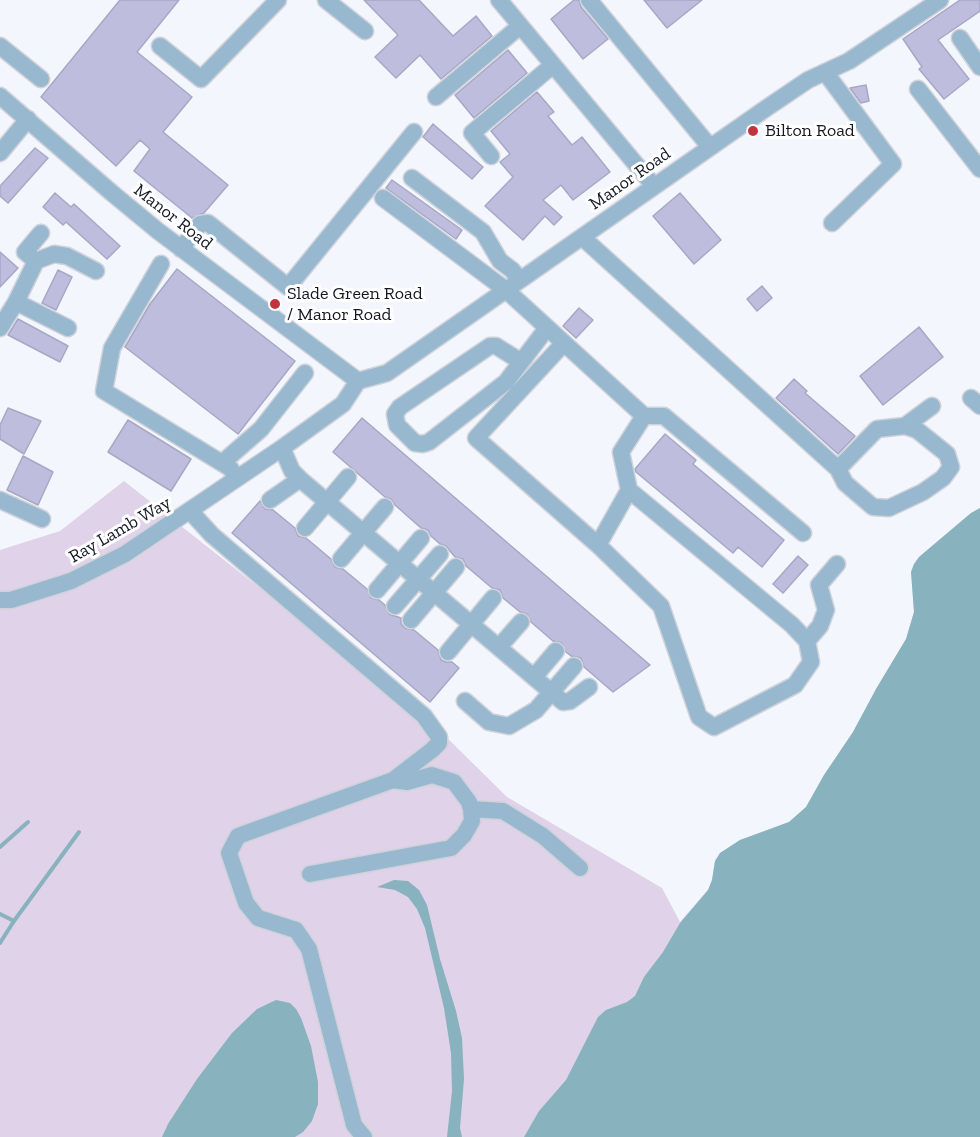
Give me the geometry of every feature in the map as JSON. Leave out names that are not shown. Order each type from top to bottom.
[{"type":"street","points":[[160,46],[201,79],[278,0]]},
{"type":"street","points":[[326,0],[365,32]]},
{"type":"street","points":[[499,0],[654,186]]},
{"type":"street","points":[[589,0],[710,147]]},
{"type":"street","name":"Manor Road","points":[[0,96],[181,249],[358,381],[387,373],[710,147],[808,80],[849,61],[928,3]]},
{"type":"street","points":[[436,97],[520,26]]},
{"type":"street","points":[[960,38],[980,66]]},
{"type":"street","points":[[0,46],[41,79]]},
{"type":"street","points":[[491,156],[472,133],[553,65]]},
{"type":"street","points":[[825,72],[893,164],[832,223]]},
{"type":"street","points":[[918,89],[980,169]]},
{"type":"street","points":[[0,153],[28,119]]},
{"type":"street","points":[[181,249],[200,224],[208,223],[288,287],[414,132]]},
{"type":"street","points":[[412,178],[483,232],[500,261],[512,270],[513,285]]},
{"type":"street","points":[[383,198],[513,285],[547,328],[644,416],[664,416],[803,533]]},
{"type":"street","points":[[36,261],[25,252],[41,233]]},
{"type":"street","points":[[582,237],[838,470],[845,483],[873,507],[889,508],[923,492],[943,478],[951,467],[947,454],[917,430],[905,426],[877,429],[838,470]]},
{"type":"street","points":[[0,328],[36,261],[54,254],[67,256],[96,271]]},
{"type":"street","points":[[161,264],[112,348],[104,391],[230,468],[237,478]]},
{"type":"street","points":[[16,302],[68,328]]},
{"type":"street","points":[[520,362],[496,346],[490,346],[399,407],[395,414],[397,424],[415,443],[429,442],[506,382],[547,328]]},
{"type":"street","points":[[564,343],[476,438],[598,545],[661,606],[699,717],[714,727],[795,685],[812,662],[807,641],[792,625],[629,490],[621,452],[644,416]]},
{"type":"street","points":[[222,463],[261,429],[305,373]]},
{"type":"street","points":[[358,381],[343,404],[190,511],[212,535],[424,716],[439,737],[439,743],[393,780],[238,836],[229,853],[246,903],[258,918],[296,930],[309,949],[354,1125],[364,1137]]},
{"type":"street","points":[[905,426],[932,406]]},
{"type":"street","points":[[282,448],[292,471],[300,479],[552,692],[567,702],[589,687]]},
{"type":"street","points":[[302,525],[345,474]]},
{"type":"street","points":[[270,500],[300,479]]},
{"type":"street","points":[[598,545],[629,490]]},
{"type":"street","points":[[0,500],[42,519]]},
{"type":"street","points":[[338,556],[381,504]]},
{"type":"street","name":"Ray Lamb Way","points":[[0,600],[11,600],[71,581],[125,554],[190,511]]},
{"type":"street","points":[[373,587],[417,535]]},
{"type":"street","points":[[404,613],[448,561]]},
{"type":"street","points":[[807,641],[820,626],[826,610],[819,585],[837,564]]},
{"type":"street","points":[[444,648],[489,595]]},
{"type":"street","points":[[502,650],[524,624]]},
{"type":"street","points":[[534,677],[556,651]]},
{"type":"street","points":[[465,701],[489,722],[509,726],[536,711],[574,666]]},
{"type":"street","points":[[310,874],[451,848],[464,835],[472,821],[471,809],[469,802],[454,782],[432,775],[407,782],[393,780]]},
{"type":"street","points":[[471,809],[503,811],[543,836],[580,868]]},
{"type":"shaded area","points":[[124,481],[437,728],[507,797],[662,888],[680,922],[708,890],[715,861],[720,853],[740,840],[789,822],[806,807],[853,732],[906,639],[914,612],[911,572],[914,564],[919,557],[980,508],[772,1137],[0,1137],[0,550],[60,531]]},
{"type":"water","points":[[980,508],[980,1137],[524,1137],[539,1111],[566,1080],[598,1017],[606,1010],[627,1002],[635,996],[644,977],[663,952],[680,923],[708,890],[715,861],[720,853],[740,840],[789,822],[806,807],[853,732],[906,639],[914,612],[911,572],[914,564],[919,557]]},
{"type":"water","points":[[394,880],[408,881],[419,890],[427,905],[456,1011],[462,1038],[464,1079],[460,1128],[462,1137],[447,1137],[452,1091],[451,1053],[444,1008],[425,928],[417,909],[408,897],[395,890],[377,887]]},
{"type":"water","points":[[276,1000],[290,1003],[296,1009],[311,1046],[318,1082],[318,1104],[312,1121],[303,1132],[295,1137],[162,1137],[197,1079],[232,1033],[257,1009]]},
{"type":"building","points":[[120,0],[179,0],[137,52],[192,97],[163,132],[228,185],[204,213],[192,218],[134,171],[150,149],[140,140],[116,166],[41,97]]},
{"type":"building","points":[[364,0],[419,0],[453,36],[476,16],[492,36],[441,79],[420,55],[396,78],[375,57],[398,35]]},
{"type":"building","points":[[574,0],[579,0],[581,7],[608,39],[583,59],[551,19]]},
{"type":"building","points":[[644,0],[702,0],[667,28]]},
{"type":"building","points":[[960,0],[980,0],[980,11],[938,40],[969,79],[944,99],[919,69],[922,67],[903,39]]},
{"type":"building","points":[[508,50],[527,73],[474,118],[455,95]]},
{"type":"building","points":[[866,85],[869,101],[861,103],[850,88]]},
{"type":"building","points":[[537,92],[554,112],[548,116],[572,145],[582,137],[610,172],[573,200],[561,185],[543,200],[562,217],[554,225],[545,216],[523,240],[485,206],[513,177],[500,162],[510,154],[491,131]]},
{"type":"building","points":[[433,124],[483,167],[472,179],[423,137]]},
{"type":"building","points":[[35,148],[48,158],[8,203],[0,196],[0,186]]},
{"type":"building","points":[[392,180],[462,230],[456,239],[386,188]]},
{"type":"building","points":[[55,193],[71,207],[74,204],[120,246],[107,259],[66,222],[63,225],[43,207]]},
{"type":"building","points":[[680,193],[721,240],[694,264],[653,216]]},
{"type":"building","points":[[0,252],[18,268],[0,287]]},
{"type":"building","points":[[177,269],[295,361],[238,434],[125,347],[150,304]]},
{"type":"building","points":[[58,270],[72,277],[56,310],[42,303]]},
{"type":"building","points":[[762,286],[772,298],[757,311],[747,299]]},
{"type":"building","points":[[579,308],[593,320],[576,338],[563,326]]},
{"type":"building","points":[[18,319],[68,346],[60,362],[8,335]]},
{"type":"building","points":[[919,327],[943,357],[883,405],[860,376]]},
{"type":"building","points":[[794,379],[807,391],[805,393],[855,436],[838,454],[776,398]]},
{"type":"building","points":[[8,408],[41,421],[24,454],[0,439],[0,425]]},
{"type":"building","points":[[362,418],[650,665],[613,692],[584,667],[581,658],[571,656],[566,652],[562,643],[553,641],[531,622],[527,614],[520,612],[503,598],[500,590],[492,588],[466,566],[463,559],[455,557],[446,546],[431,536],[428,530],[421,528],[391,499],[385,497],[333,452]]},
{"type":"building","points":[[128,420],[191,459],[171,491],[108,452]]},
{"type":"building","points":[[665,434],[696,460],[693,464],[784,540],[762,567],[738,547],[733,553],[636,472],[635,469]]},
{"type":"building","points":[[23,456],[53,472],[38,505],[7,490]]},
{"type":"building","points":[[260,501],[265,509],[273,510],[295,528],[298,536],[306,538],[331,559],[335,567],[343,569],[367,589],[371,598],[385,605],[389,614],[401,618],[401,624],[405,628],[414,630],[438,650],[441,660],[452,662],[459,668],[430,702],[232,533]]},
{"type":"building","points":[[798,556],[808,565],[783,593],[773,584]]},
{"type":"waterway","points":[[0,847],[28,822]]},
{"type":"waterway","points":[[0,943],[79,832]]},
{"type":"waterway","points":[[0,914],[14,921]]},
{"type":"place","name":"Bilton Road","points":[[753,131]]},
{"type":"place","name":"Slade Green Road / Manor Road","points":[[275,304]]}]
